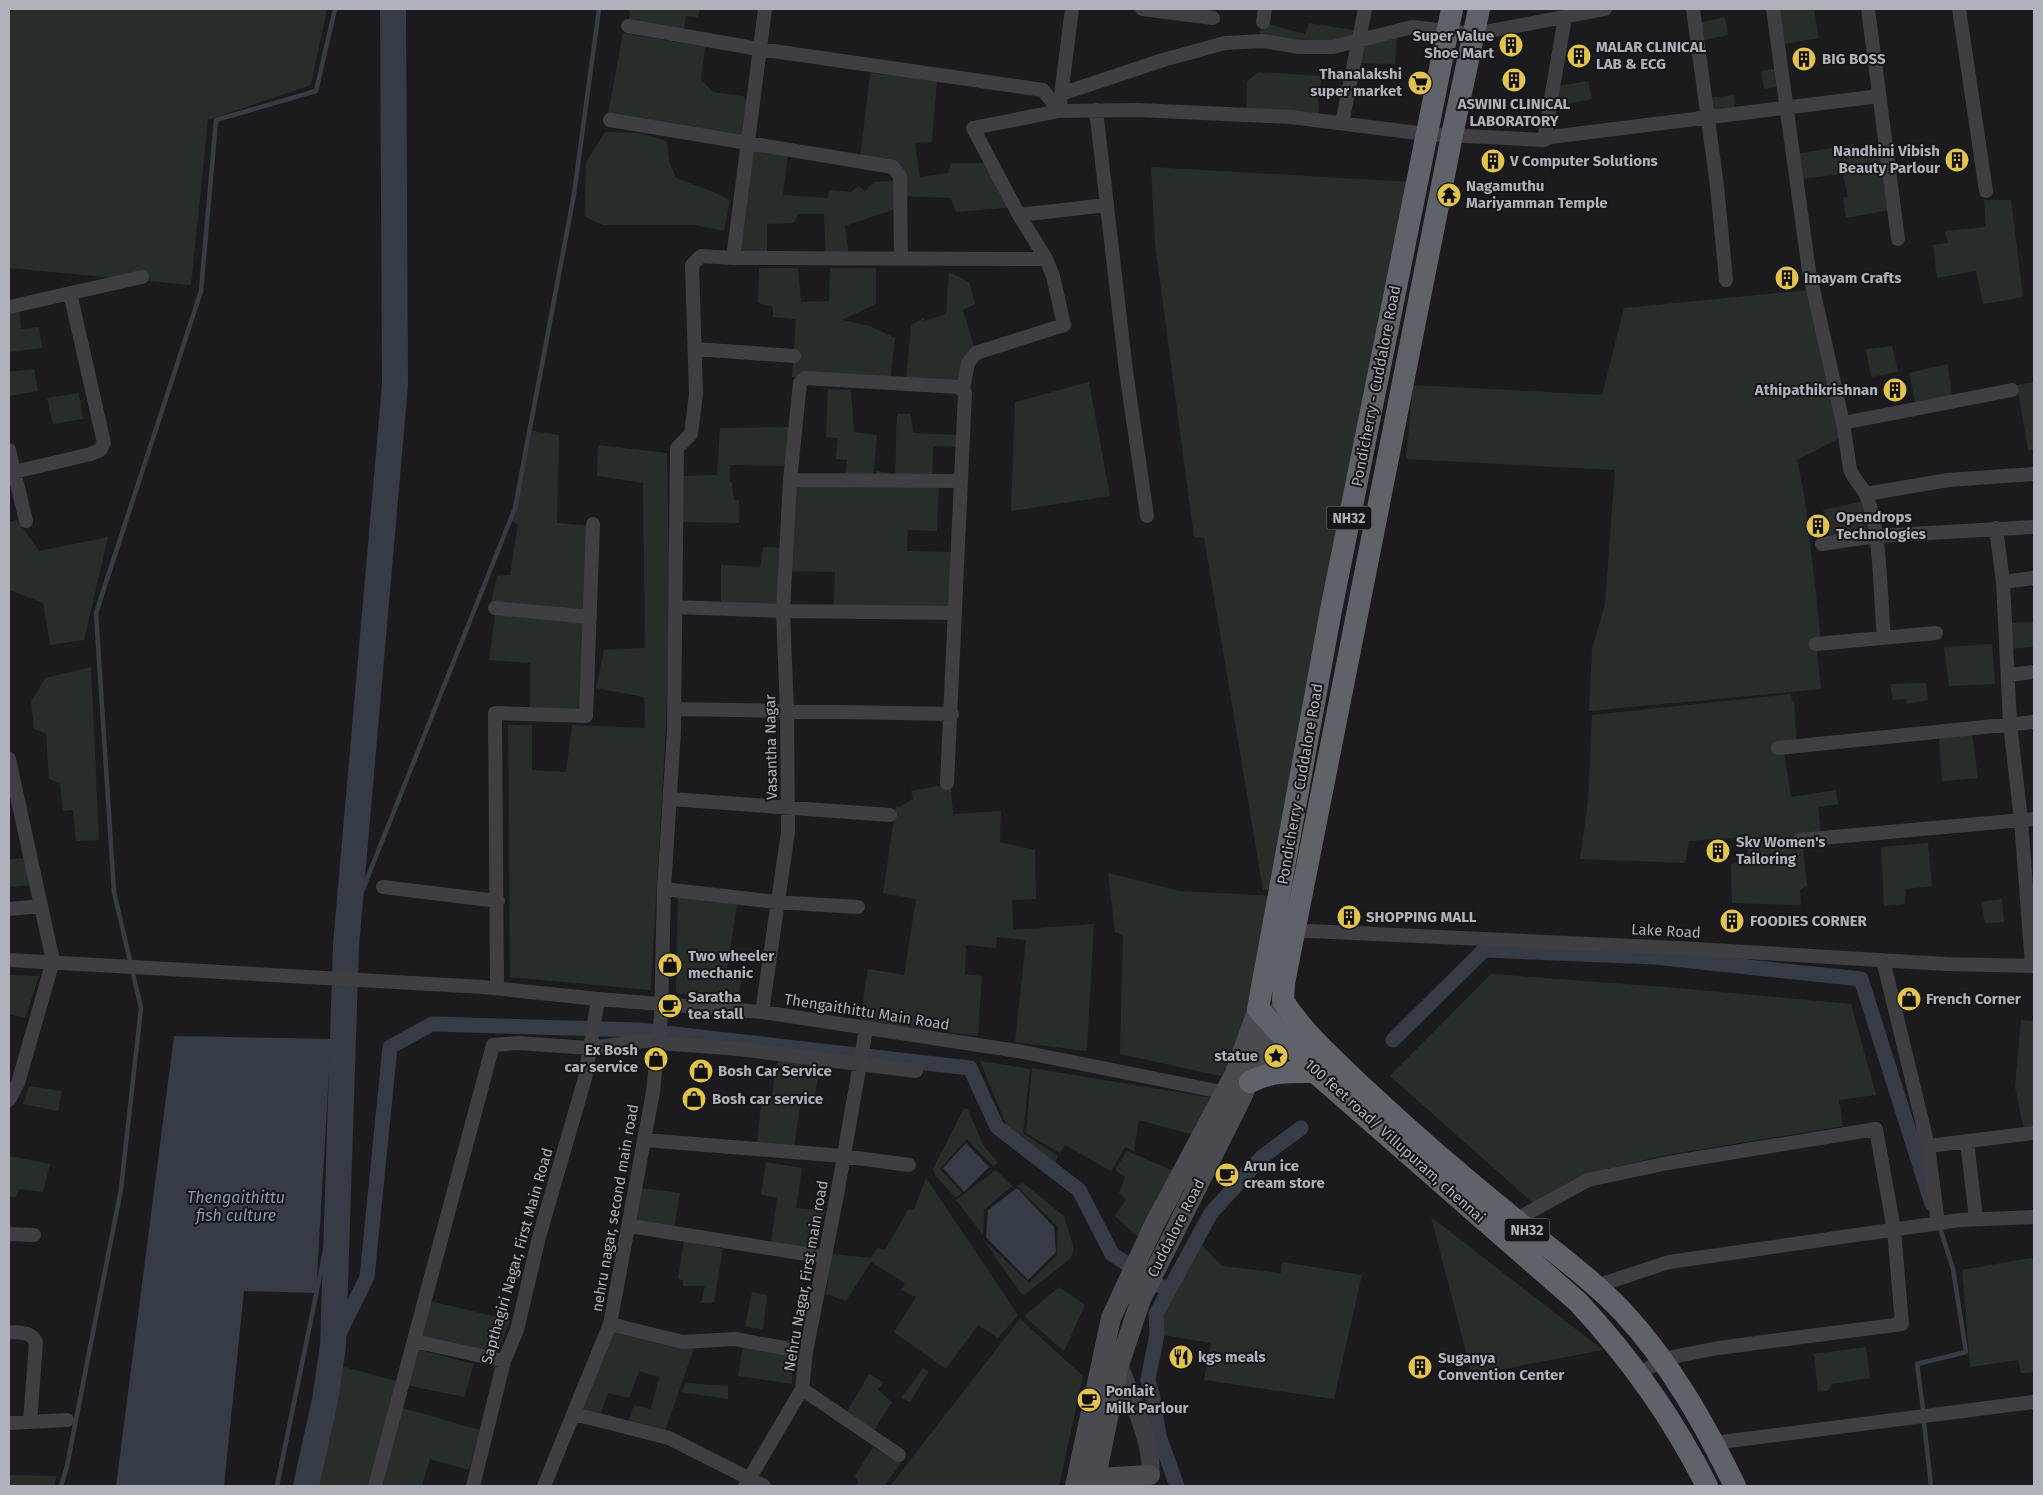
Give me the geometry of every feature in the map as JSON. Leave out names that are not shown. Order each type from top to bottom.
[{"type":"highway","name":"Pondicherry - Cuddalore Road","points":[[1283,1001],[1284,984],[1296,932],[1452,135],[1479,9]]},
{"type":"highway","name":"Pondicherry - Cuddalore Road","points":[[1264,1010],[1274,928],[1331,610],[1450,19]]},
{"type":"highway","points":[[1375,391],[1401,394]]},
{"type":"highway","name":"100 feet road/ Villupuram, chennai","points":[[1283,1001],[1294,1017],[1396,1130],[1578,1302],[1608,1334],[1640,1374],[1671,1421],[1707,1486]]},
{"type":"highway","name":"100 feet road/ Villupuram, chennai","points":[[1264,1010],[1315,1072],[1396,1130],[1515,1220],[1596,1286],[1623,1312],[1662,1359],[1684,1390],[1714,1443],[1735,1486]]},
{"type":"highway","points":[[1240,1090],[1263,1076],[1279,1072],[1315,1072]]},
{"type":"main road","points":[[1264,1010],[1283,1001]]},
{"type":"main road","name":"Cuddalore Road","points":[[1095,1482],[1114,1386],[1131,1326],[1141,1299],[1240,1090],[1264,1010]]},
{"type":"main road","name":"Cuddalore Road","points":[[1075,1486],[1111,1318],[1154,1225],[1240,1090]]},
{"type":"main road","points":[[1095,1482],[1152,1481]]},
{"type":"street","points":[[733,258],[765,9]]},
{"type":"street","points":[[1059,112],[1072,9]]},
{"type":"street","points":[[1142,9],[1213,18]]},
{"type":"street","points":[[1342,123],[1365,9]]},
{"type":"street","points":[[1061,94],[1163,60],[1225,43],[1264,41],[1299,47],[1333,47],[1450,19],[1475,34],[1605,9]]},
{"type":"street","points":[[1693,9],[1717,186],[1726,280]]},
{"type":"street","points":[[1773,9],[1809,271],[1843,423],[1850,469],[1852,476],[1866,494],[1876,536],[1884,636]]},
{"type":"street","points":[[1868,9],[1898,238]]},
{"type":"street","points":[[1959,9],[1986,191]]},
{"type":"street","points":[[1544,140],[1566,17]]},
{"type":"street","points":[[628,26],[759,48],[1043,90],[1059,112]]},
{"type":"street","points":[[947,783],[952,714],[954,613],[965,396],[963,389],[968,363],[976,353],[1064,325],[1053,276],[1046,259],[1019,215],[973,128],[1059,112],[1138,110],[1291,117],[1426,134],[1544,140],[1550,137],[1787,109],[1879,96]]},
{"type":"street","points":[[1096,110],[1126,371],[1147,516]]},
{"type":"street","points":[[610,120],[896,169],[900,176],[901,259]]},
{"type":"street","points":[[1019,215],[1108,205]]},
{"type":"street","name":"nehru nagar, second main road","points":[[544,1486],[610,1324],[645,1140],[659,1039],[664,889],[675,709],[678,448],[691,434],[696,394],[692,265],[701,256],[733,258],[1046,259]]},
{"type":"street","points":[[9,307],[142,277]]},
{"type":"street","points":[[14,472],[92,454],[100,450],[104,443],[70,293]]},
{"type":"street","points":[[695,349],[794,356]]},
{"type":"street","name":"Vasantha Nagar","points":[[762,1012],[776,902],[788,832],[787,711],[782,611],[790,480],[800,383],[805,378],[958,387],[963,389]]},
{"type":"street","points":[[1843,423],[2012,390]]},
{"type":"street","points":[[9,450],[26,521]]},
{"type":"street","points":[[1866,494],[1948,480],[2034,474]]},
{"type":"street","points":[[790,480],[960,481]]},
{"type":"street","points":[[490,987],[498,901],[496,713],[586,716],[593,524]]},
{"type":"street","points":[[1822,544],[1876,536],[2034,527]]},
{"type":"street","points":[[1996,528],[2003,582],[2010,724],[2028,820],[2033,966]]},
{"type":"street","points":[[2003,582],[2034,578]]},
{"type":"street","points":[[675,607],[782,611],[954,613]]},
{"type":"street","points":[[495,608],[590,617]]},
{"type":"street","points":[[1816,644],[1884,636],[1936,633]]},
{"type":"street","points":[[2009,675],[2034,672]]},
{"type":"street","points":[[675,709],[952,714]]},
{"type":"street","points":[[1778,748],[2034,722]]},
{"type":"street","points":[[9,1100],[18,1083],[53,961],[10,767]]},
{"type":"street","points":[[671,799],[890,815]]},
{"type":"street","points":[[1800,840],[2028,820]]},
{"type":"street","points":[[383,888],[498,901]]},
{"type":"street","points":[[664,889],[776,902],[858,907]]},
{"type":"street","points":[[9,909],[41,906]]},
{"type":"street","name":"Lake Road","points":[[1274,928],[1296,932],[1470,938],[2033,966]]},
{"type":"street","name":"Thengaithittu Main Road","points":[[9,960],[490,987],[598,999],[661,1010],[762,1012],[865,1032],[1018,1051],[1240,1090]]},
{"type":"street","points":[[1883,960],[1928,1146],[1938,1224]]},
{"type":"street","name":"Sapthagiri Nagar, First Main Road","points":[[473,1486],[504,1360],[517,1330],[539,1237],[585,1078],[598,999]]},
{"type":"street","name":"Nehru Nagar, First main road","points":[[748,1482],[802,1389],[806,1352],[865,1032]]},
{"type":"street","points":[[375,1486],[493,1045],[659,1039],[859,1061],[916,1071]]},
{"type":"street","points":[[1515,1220],[1588,1180],[1668,1162],[1876,1129],[1894,1230],[1902,1324],[1718,1348],[1662,1359],[1640,1374]]},
{"type":"street","points":[[1928,1146],[2034,1133]]},
{"type":"street","points":[[645,1140],[843,1156],[909,1165]]},
{"type":"street","points":[[1967,1141],[1976,1220]]},
{"type":"street","points":[[1596,1286],[1669,1262],[1938,1224],[2034,1217]]},
{"type":"street","points":[[630,1226],[825,1257]]},
{"type":"street","points":[[9,1234],[34,1235]]},
{"type":"street","points":[[610,1324],[683,1342],[735,1339],[806,1352]]},
{"type":"street","points":[[9,1332],[26,1333],[34,1337],[36,1342],[30,1422]]},
{"type":"street","points":[[414,1340],[504,1360]]},
{"type":"street","points":[[1101,1360],[1119,1365],[1137,1412],[1152,1464],[1152,1481]]},
{"type":"street","points":[[1101,1360],[1114,1386],[1142,1467],[1152,1481]]},
{"type":"street","points":[[802,1389],[899,1455]]},
{"type":"street","points":[[1714,1443],[2034,1402]]},
{"type":"street","points":[[574,1414],[669,1438],[748,1482],[764,1486]]},
{"type":"street","points":[[9,1423],[67,1420]]},
{"type":"shaded area","points":[[9,9],[327,9],[311,85],[208,120],[191,285],[9,268]]},
{"type":"shaded area","points":[[630,9],[700,9],[698,17],[686,16],[684,31],[628,26]]},
{"type":"shaded area","points":[[1774,9],[1814,9],[1819,38],[1779,45]]},
{"type":"shaded area","points":[[1725,17],[1728,35],[1700,41],[1698,23]]},
{"type":"shaded area","points":[[1261,22],[1305,34],[1309,23],[1353,30],[1358,42],[1259,40]]},
{"type":"shaded area","points":[[1397,32],[1395,64],[1357,63],[1361,43]]},
{"type":"shaded area","points":[[623,33],[705,47],[701,79],[713,92],[743,96],[748,104],[743,138],[608,114]]},
{"type":"shaded area","points":[[1780,68],[1783,86],[1764,89],[1761,71]]},
{"type":"shaded area","points":[[1258,72],[1322,76],[1318,97],[1319,114],[1246,112],[1247,82]]},
{"type":"shaded area","points":[[870,73],[937,80],[932,142],[915,143],[920,177],[948,173],[951,163],[984,163],[1015,207],[956,212],[951,198],[903,196],[899,173],[860,159]]},
{"type":"shaded area","points":[[1588,81],[1592,99],[1557,106],[1559,86]]},
{"type":"shaded area","points":[[1734,95],[1735,107],[1744,106],[1711,116],[1709,98]]},
{"type":"shaded area","points":[[605,132],[640,133],[667,141],[669,161],[676,178],[714,192],[730,201],[724,231],[694,225],[603,225],[585,217],[586,162]]},
{"type":"shaded area","points":[[1854,144],[1855,158],[1883,154],[1890,210],[1846,218],[1843,198],[1848,197],[1843,174],[1801,179],[1797,154]]},
{"type":"shaded area","points":[[751,145],[788,153],[783,195],[828,198],[829,190],[851,192],[858,186],[865,191],[874,182],[896,181],[895,209],[845,226],[849,255],[826,256],[824,214],[798,214],[794,223],[767,224],[767,256],[736,258]]},
{"type":"shaded area","points":[[1151,167],[1411,182],[1401,225],[1393,242],[1392,258],[1275,889],[1263,890],[1204,538],[1194,537],[1155,244]]},
{"type":"shaded area","points":[[1984,200],[2011,200],[2023,297],[1983,304],[1976,271],[1937,278],[1933,245],[1948,243],[1945,231],[1986,227]]},
{"type":"shaded area","points":[[759,268],[798,268],[801,302],[829,301],[830,268],[876,268],[876,304],[842,320],[870,326],[895,338],[890,382],[792,377],[796,319],[773,317],[773,307],[758,303]]},
{"type":"shaded area","points":[[949,272],[969,282],[975,304],[963,310],[976,353],[961,385],[906,380],[911,325],[924,318],[924,321],[946,314]]},
{"type":"shaded area","points":[[1809,290],[1842,437],[1797,460],[1804,494],[1817,602],[1820,635],[1816,644],[1821,689],[1589,711],[1592,649],[1605,604],[1615,470],[1406,459],[1413,385],[1602,395],[1624,308]]},
{"type":"shaded area","points":[[19,307],[21,329],[39,327],[42,348],[9,352],[9,310]]},
{"type":"shaded area","points":[[1892,346],[1898,372],[1871,377],[1866,349]]},
{"type":"shaded area","points":[[1948,364],[1952,399],[1916,407],[1909,373]]},
{"type":"shaded area","points":[[34,369],[38,391],[9,396],[9,372]]},
{"type":"shaded area","points":[[1089,382],[1110,496],[1011,511],[1015,402]]},
{"type":"shaded area","points":[[2034,382],[2034,450],[2028,450],[2017,385]]},
{"type":"shaded area","points":[[828,389],[851,390],[854,432],[877,435],[873,480],[845,477],[847,460],[836,459],[838,438],[826,437]]},
{"type":"shaded area","points":[[79,393],[83,419],[53,424],[47,398]]},
{"type":"shaded area","points":[[897,414],[911,414],[913,433],[959,435],[960,447],[933,446],[932,478],[875,481],[876,471],[895,474]]},
{"type":"shaded area","points":[[792,427],[788,466],[730,465],[730,482],[732,483],[734,500],[739,500],[739,523],[681,522],[681,476],[717,475],[720,428]]},
{"type":"shaded area","points":[[532,431],[559,435],[557,523],[591,526],[583,712],[530,710],[530,663],[489,660],[495,615],[489,612],[497,576],[510,575],[518,524],[512,521]]},
{"type":"shaded area","points":[[598,445],[667,453],[669,639],[651,990],[510,977],[508,725],[532,725],[532,770],[566,772],[572,725],[645,728],[644,697],[596,688],[604,650],[645,648],[643,483],[597,476]]},
{"type":"shaded area","points":[[791,481],[939,484],[937,531],[908,530],[907,551],[953,552],[951,610],[833,610],[835,572],[787,571]]},
{"type":"shaded area","points":[[1863,501],[1867,536],[1831,542],[1823,510]]},
{"type":"shaded area","points":[[17,520],[39,551],[108,537],[84,640],[50,645],[43,603],[9,590],[9,522]]},
{"type":"shaded area","points":[[763,547],[783,548],[780,609],[721,607],[721,565],[760,567]]},
{"type":"shaded area","points":[[2034,622],[2034,654],[2033,647],[2010,649],[2008,623]]},
{"type":"shaded area","points":[[1992,644],[1995,684],[1949,686],[1944,647]]},
{"type":"shaded area","points":[[91,667],[99,840],[76,841],[73,810],[63,811],[60,783],[49,779],[46,734],[34,729],[31,702],[45,678]]},
{"type":"shaded area","points":[[1926,683],[1928,700],[1907,704],[1906,699],[1893,700],[1890,684]]},
{"type":"shaded area","points":[[1791,694],[1792,701],[1794,701],[1797,743],[1784,752],[1791,797],[1836,790],[1838,804],[1818,807],[1821,835],[1797,839],[1797,849],[1803,848],[1807,886],[1800,890],[1801,905],[1732,903],[1731,864],[1747,861],[1747,837],[1689,841],[1685,863],[1580,859],[1588,801],[1592,715]]},
{"type":"shaded area","points":[[1972,732],[1978,778],[1942,781],[1939,737]]},
{"type":"shaded area","points":[[943,785],[951,789],[953,814],[1001,811],[1000,842],[1035,850],[1036,899],[1012,900],[1013,930],[1094,924],[1087,1051],[1015,1042],[1026,940],[997,937],[996,948],[966,945],[965,974],[982,976],[978,1036],[860,1021],[868,969],[904,975],[916,899],[883,893],[896,806],[900,807],[913,799],[911,791]]},
{"type":"shaded area","points":[[1928,843],[1932,886],[1906,889],[1905,904],[1884,906],[1881,847]]},
{"type":"shaded area","points":[[28,857],[34,885],[9,887],[9,860]]},
{"type":"shaded area","points":[[1108,873],[1179,891],[1274,896],[1256,990],[1236,1047],[1221,1076],[1120,1054],[1123,935],[1115,932]]},
{"type":"shaded area","points":[[678,897],[737,904],[727,970],[742,973],[738,1001],[676,993]]},
{"type":"shaded area","points":[[2002,899],[2004,922],[1985,923],[1981,902]]},
{"type":"shaded area","points":[[1491,974],[1666,987],[1851,1004],[1876,1095],[1839,1100],[1843,1126],[1666,1155],[1582,1175],[1533,1203],[1390,1076]]},
{"type":"shaded area","points":[[9,975],[39,976],[25,1018],[9,1014]]},
{"type":"shaded area","points":[[2021,1020],[2034,1021],[2034,1128],[2024,1130],[2015,1087]]},
{"type":"shaded area","points":[[778,1058],[820,1064],[814,1101],[801,1100],[794,1147],[757,1145],[761,1105],[770,1105]]},
{"type":"shaded area","points":[[980,1061],[1030,1069],[1023,1133],[1058,1156],[1054,1167],[1011,1136]]},
{"type":"shaded area","points":[[1032,1068],[1213,1098],[1194,1135],[1139,1120],[1134,1151],[1125,1147],[1111,1171],[1065,1145],[1060,1153],[1026,1133]]},
{"type":"shaded area","points":[[29,1086],[62,1091],[58,1111],[23,1104]]},
{"type":"shaded area","points":[[964,1108],[968,1109],[983,1145],[998,1163],[993,1166],[967,1139],[940,1169],[962,1193],[956,1198],[935,1175],[933,1169]]},
{"type":"shaded area","points":[[1127,1151],[1176,1172],[1141,1240],[1115,1216],[1126,1200],[1119,1193],[1125,1177],[1115,1170]]},
{"type":"shaded area","points":[[9,1156],[50,1164],[43,1192],[19,1189],[16,1197],[9,1196]]},
{"type":"shaded area","points":[[766,1162],[802,1168],[796,1208],[825,1210],[817,1251],[771,1243],[777,1198],[761,1195]]},
{"type":"shaded area","points":[[996,1170],[1012,1186],[984,1210],[983,1235],[956,1200]]},
{"type":"shaded area","points":[[926,1178],[1018,1315],[998,1338],[978,1325],[946,1369],[894,1332],[916,1297],[901,1290],[905,1283],[871,1262],[846,1301],[826,1294],[831,1254],[871,1258],[877,1248],[885,1250],[908,1210],[914,1210]]},
{"type":"shaded area","points":[[1023,1183],[1064,1216],[1074,1249],[1071,1258],[1024,1295],[983,1239],[1029,1283],[1057,1255],[1058,1227],[1017,1186]]},
{"type":"shaded area","points":[[642,1188],[680,1193],[674,1229],[635,1224]]},
{"type":"shaded area","points":[[1431,1217],[1603,1350],[1472,1375]]},
{"type":"shaded area","points":[[1197,1240],[1222,1266],[1281,1273],[1282,1262],[1362,1275],[1334,1399],[1204,1380],[1211,1343],[1157,1334],[1156,1314]]},
{"type":"shaded area","points":[[684,1241],[723,1249],[714,1302],[701,1303],[705,1286],[683,1286],[683,1280],[678,1279]]},
{"type":"shaded area","points":[[2030,1258],[2034,1259],[2034,1372],[2021,1373],[2018,1360],[1970,1367],[1962,1270]]},
{"type":"shaded area","points":[[1059,1287],[1085,1305],[1064,1351],[1024,1316]]},
{"type":"shaded area","points":[[752,1292],[767,1295],[763,1330],[745,1326]]},
{"type":"shaded area","points":[[430,1301],[510,1320],[497,1354],[422,1336]]},
{"type":"shaded area","points":[[1020,1319],[1083,1376],[1059,1486],[890,1486]]},
{"type":"shaded area","points":[[614,1331],[694,1348],[665,1431],[628,1422],[634,1405],[651,1409],[659,1377],[639,1371],[629,1398],[608,1393],[600,1415],[581,1411]]},
{"type":"shaded area","points":[[743,1345],[793,1354],[792,1384],[738,1376]]},
{"type":"shaded area","points":[[1866,1347],[1870,1378],[1832,1384],[1828,1391],[1818,1392],[1814,1354]]},
{"type":"shaded area","points":[[416,1349],[474,1364],[464,1397],[406,1385]]},
{"type":"shaded area","points":[[337,1365],[397,1381],[369,1486],[312,1486]]},
{"type":"shaded area","points":[[923,1368],[929,1371],[910,1402],[901,1398]]},
{"type":"shaded area","points":[[869,1374],[883,1382],[878,1390],[892,1402],[872,1434],[844,1417]]},
{"type":"shaded area","points":[[686,1383],[728,1386],[728,1399],[681,1392]]},
{"type":"shaded area","points":[[399,1407],[480,1430],[469,1470],[430,1459],[422,1486],[378,1486]]},
{"type":"shaded area","points":[[873,1447],[901,1463],[884,1486],[855,1486],[858,1482],[855,1476]]},
{"type":"shaded area","points":[[9,1475],[57,1476],[54,1486],[9,1486]]},
{"type":"water","name":"Thengaithittu fish culture","points":[[174,1036],[331,1039],[316,1293],[244,1291],[224,1486],[116,1486]]},
{"type":"water","points":[[966,1143],[989,1167],[964,1192],[943,1168]]},
{"type":"water","points":[[1017,1188],[1054,1227],[1056,1252],[1028,1280],[986,1237],[988,1210]]},
{"type":"waterway","points":[[61,1486],[67,1466],[121,1189],[141,1008],[114,892],[96,613],[201,291],[216,120],[316,91],[335,9]]},
{"type":"waterway","points":[[306,1486],[325,1400],[333,1346],[346,945],[395,385],[393,9]]},
{"type":"waterway","points":[[277,1486],[328,1236],[339,949],[515,508],[574,194],[599,9]]},
{"type":"waterway","points":[[1393,1040],[1484,950],[1654,957],[1861,979],[1932,1204]]},
{"type":"waterway","points":[[333,1346],[367,1277],[390,1047],[432,1024],[640,1030],[970,1068],[997,1127],[1079,1190],[1112,1254],[1168,1291]]},
{"type":"waterway","points":[[1177,1486],[1159,1436],[1148,1380],[1157,1334],[1156,1314],[1211,1213],[1262,1157],[1301,1128]]},
{"type":"waterway","points":[[1923,1409],[1917,1364],[1966,1352],[1953,1269],[1941,1231]]},
{"type":"waterway","points":[[1924,1422],[1931,1486]]},
{"type":"place","name":"Super Value Shoe Mart","points":[[1511,45]]},
{"type":"place","name":"MALAR CLINICAL LAB & ECG","points":[[1579,56]]},
{"type":"place","name":"BIG BOSS","points":[[1804,59]]},
{"type":"place","name":"ASWINI CLINICAL LABORATORY","points":[[1514,80]]},
{"type":"place","name":"Thanalakshi super market","points":[[1420,83]]},
{"type":"place","name":"Nandhini Vibish Beauty Parlour","points":[[1957,160]]},
{"type":"place","name":"V Computer Solutions","points":[[1493,161]]},
{"type":"place","name":"Nagamuthu Mariyamman Temple","points":[[1449,195]]},
{"type":"place","name":"Imayam Crafts","points":[[1787,278]]},
{"type":"place","name":"Athipathikrishnan","points":[[1895,390]]},
{"type":"place","name":"Opendrops Technologies","points":[[1818,526]]},
{"type":"place","name":"Skv Women's Tailoring","points":[[1718,851]]},
{"type":"place","name":"SHOPPING MALL","points":[[1349,917]]},
{"type":"place","name":"FOODIES CORNER","points":[[1732,921]]},
{"type":"place","name":"Two wheeler mechanic","points":[[670,965]]},
{"type":"place","name":"French Corner","points":[[1909,999]]},
{"type":"place","name":"Saratha tea stall","points":[[670,1006]]},
{"type":"place","name":"statue","points":[[1276,1056]]},
{"type":"place","name":"Ex Bosh car service","points":[[656,1059]]},
{"type":"place","name":"Bosh Car Service","points":[[701,1071]]},
{"type":"place","name":"Bosh car service","points":[[694,1099]]},
{"type":"place","name":"Arun ice cream store","points":[[1227,1175]]},
{"type":"place","name":"kgs meals","points":[[1181,1357]]},
{"type":"place","name":"Suganya Convention Center","points":[[1420,1367]]},
{"type":"place","name":"Ponlait Milk Parlour","points":[[1089,1400]]}]
